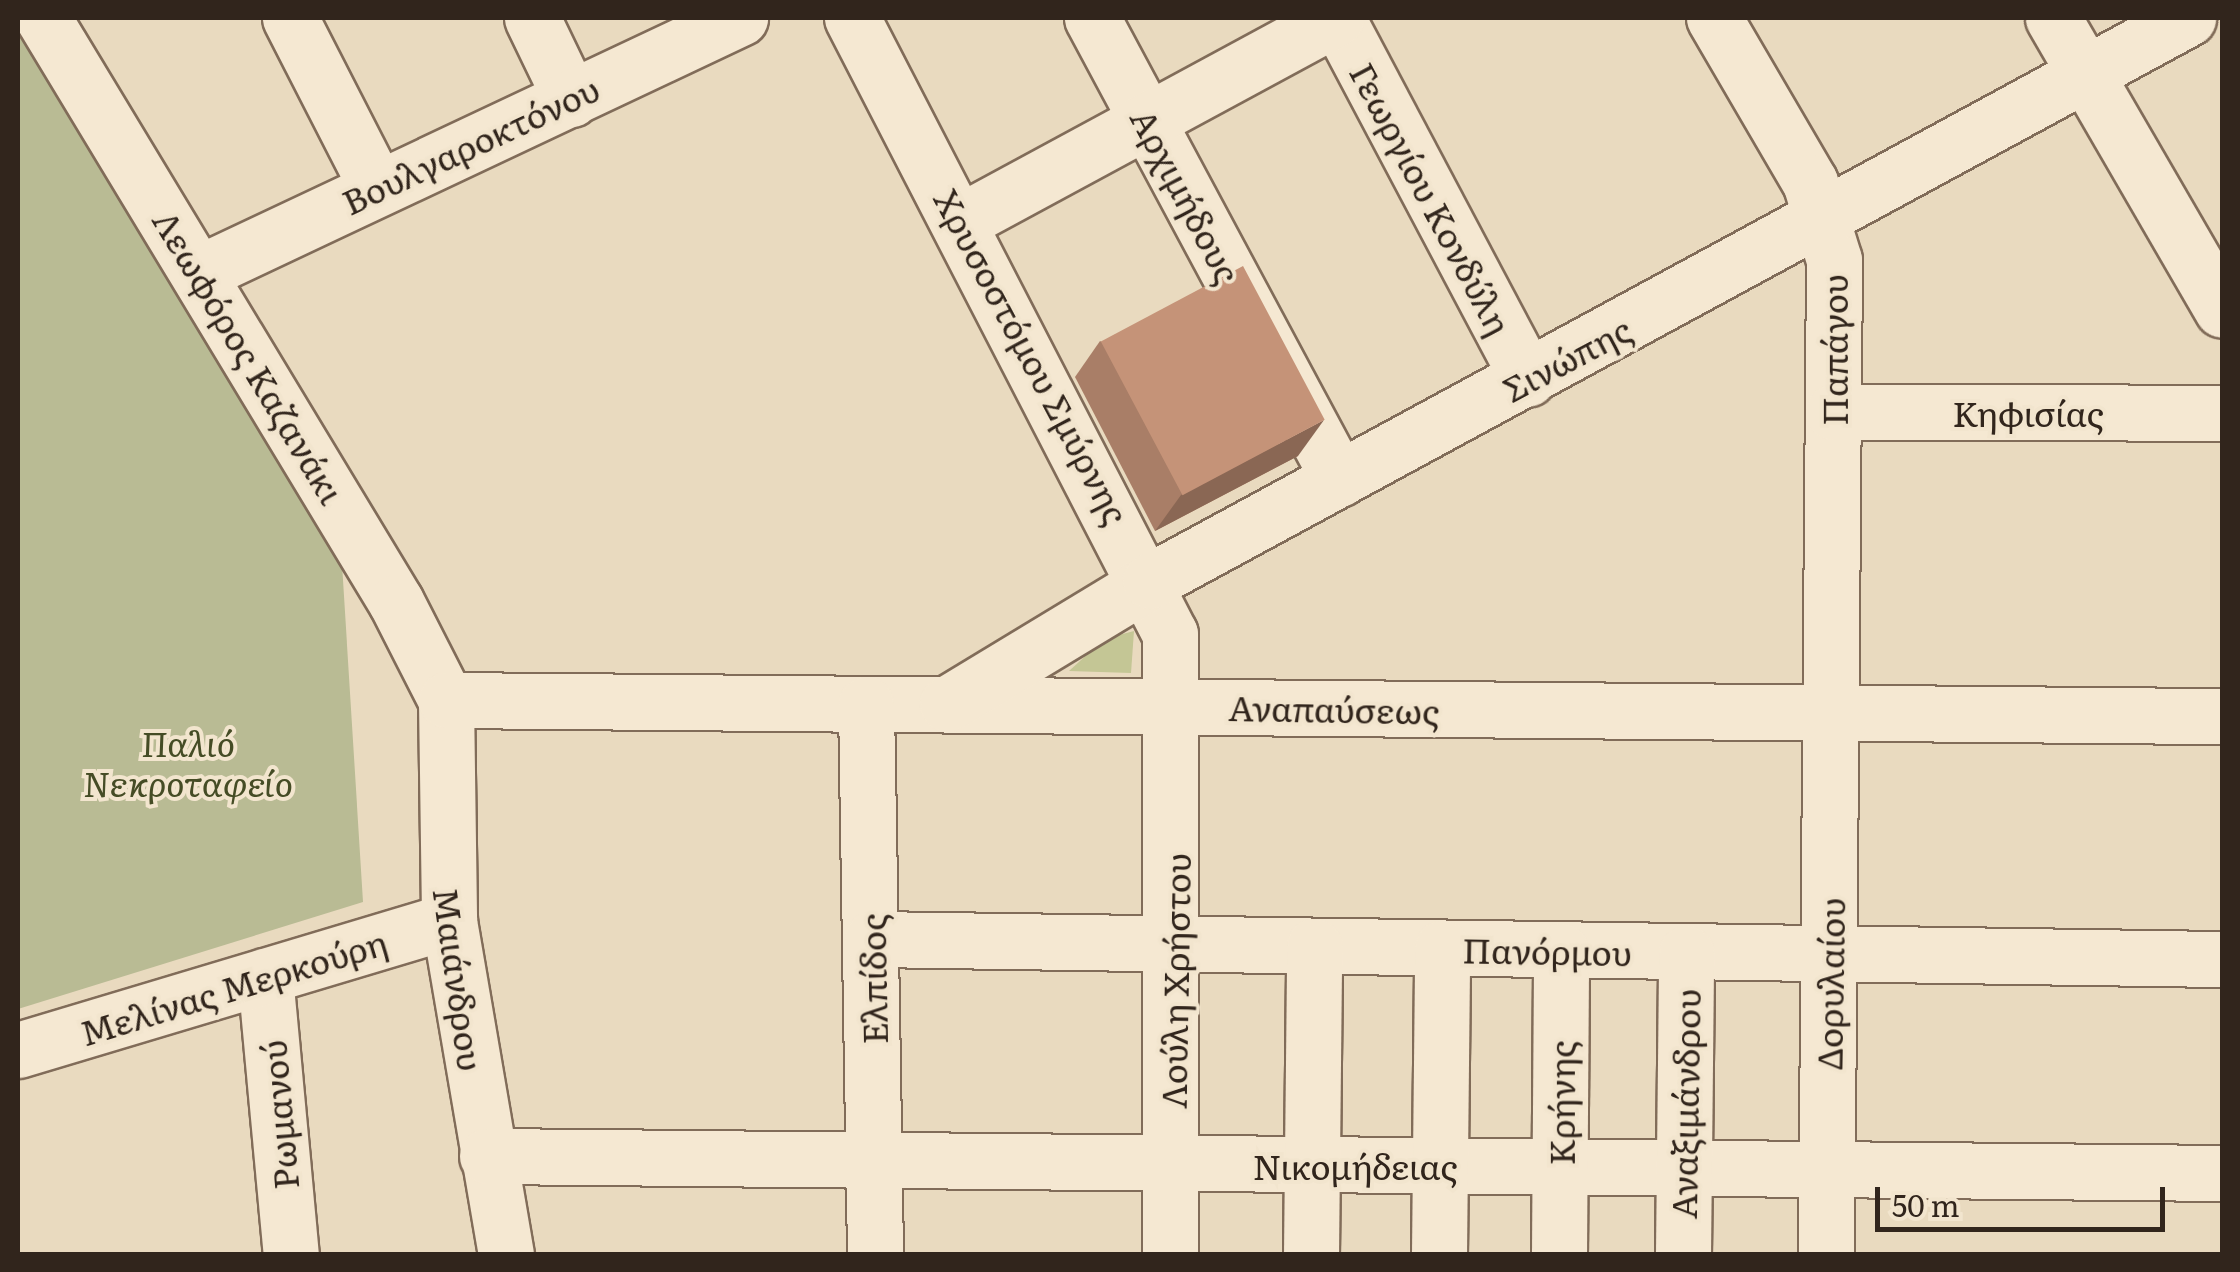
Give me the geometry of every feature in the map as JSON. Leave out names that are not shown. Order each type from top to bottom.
[{"type":"street","name":"Λεωφόρος Καζανάκι","points":[[42,18],[202,272],[446,700]]},
{"type":"street","points":[[290,18],[376,186]]},
{"type":"street","points":[[532,18],[572,99]]},
{"type":"street","name":"Χρυσοστόμου Σμύρνης","points":[[852,18],[963,220],[1150,581],[1170,634],[1174,707]]},
{"type":"street","name":"Αρχιμήδους","points":[[1092,18],[1339,479]]},
{"type":"street","points":[[963,220],[1336,18]]},
{"type":"street","name":"Γεωργίου Κονδύλη","points":[[1336,18],[1545,370]]},
{"type":"street","name":"Γεωργίου Κονδύλη","points":[[1376,18],[1545,370]]},
{"type":"street","name":"Παπάγου","points":[[1714,18],[1826,220],[1833,412],[1832,712]]},
{"type":"street","points":[[2053,18],[2222,309]]},
{"type":"street","name":"Σινώπης","points":[[946,704],[1150,581],[1826,220],[2188,18]]},
{"type":"street","name":"Βουλγαροκτόνου","points":[[202,272],[376,186],[572,99],[724,21]]},
{"type":"street","name":"Κηφισίας","points":[[1833,412],[2222,413]]},
{"type":"street","name":"Αναπαύσεως","points":[[446,700],[2222,716]]},
{"type":"street","name":"Μαιάνδρου","points":[[446,700],[449,921],[506,1254]]},
{"type":"street","name":"Ελπίδος","points":[[866,704],[875,1254]]},
{"type":"street","name":"Λούλη Χρήστου","points":[[1170,1254],[1176,942],[1174,707]]},
{"type":"street","name":"Δορυλαίου","points":[[1826,1254],[1832,712]]},
{"type":"street","name":"Μελίνας Μερκούρη","points":[[18,1050],[449,921]]},
{"type":"street","name":"Πανόρμου","points":[[872,939],[2222,959]]},
{"type":"street","points":[[1311,1254],[1314,946]]},
{"type":"street","points":[[1439,1254],[1442,948]]},
{"type":"street","name":"Κρήνης","points":[[1560,1254],[1561,951]]},
{"type":"street","name":"Αναξιμάνδρου","points":[[1683,1254],[1686,953]]},
{"type":"street","name":"Ρωμανού","points":[[266,976],[291,1254]]},
{"type":"street","name":"Νικομήδειας","points":[[488,1156],[2222,1173]]},
{"type":"green space","name":"Παλιό Νεκροταφείο","points":[[18,31],[342,564],[363,902],[18,1009]]},
{"type":"green space","points":[[1134,631],[1131,673],[1069,671],[1104,639]]},
{"type":"building","points":[[1243,266],[1325,420],[1183,495],[1101,342]]}]
